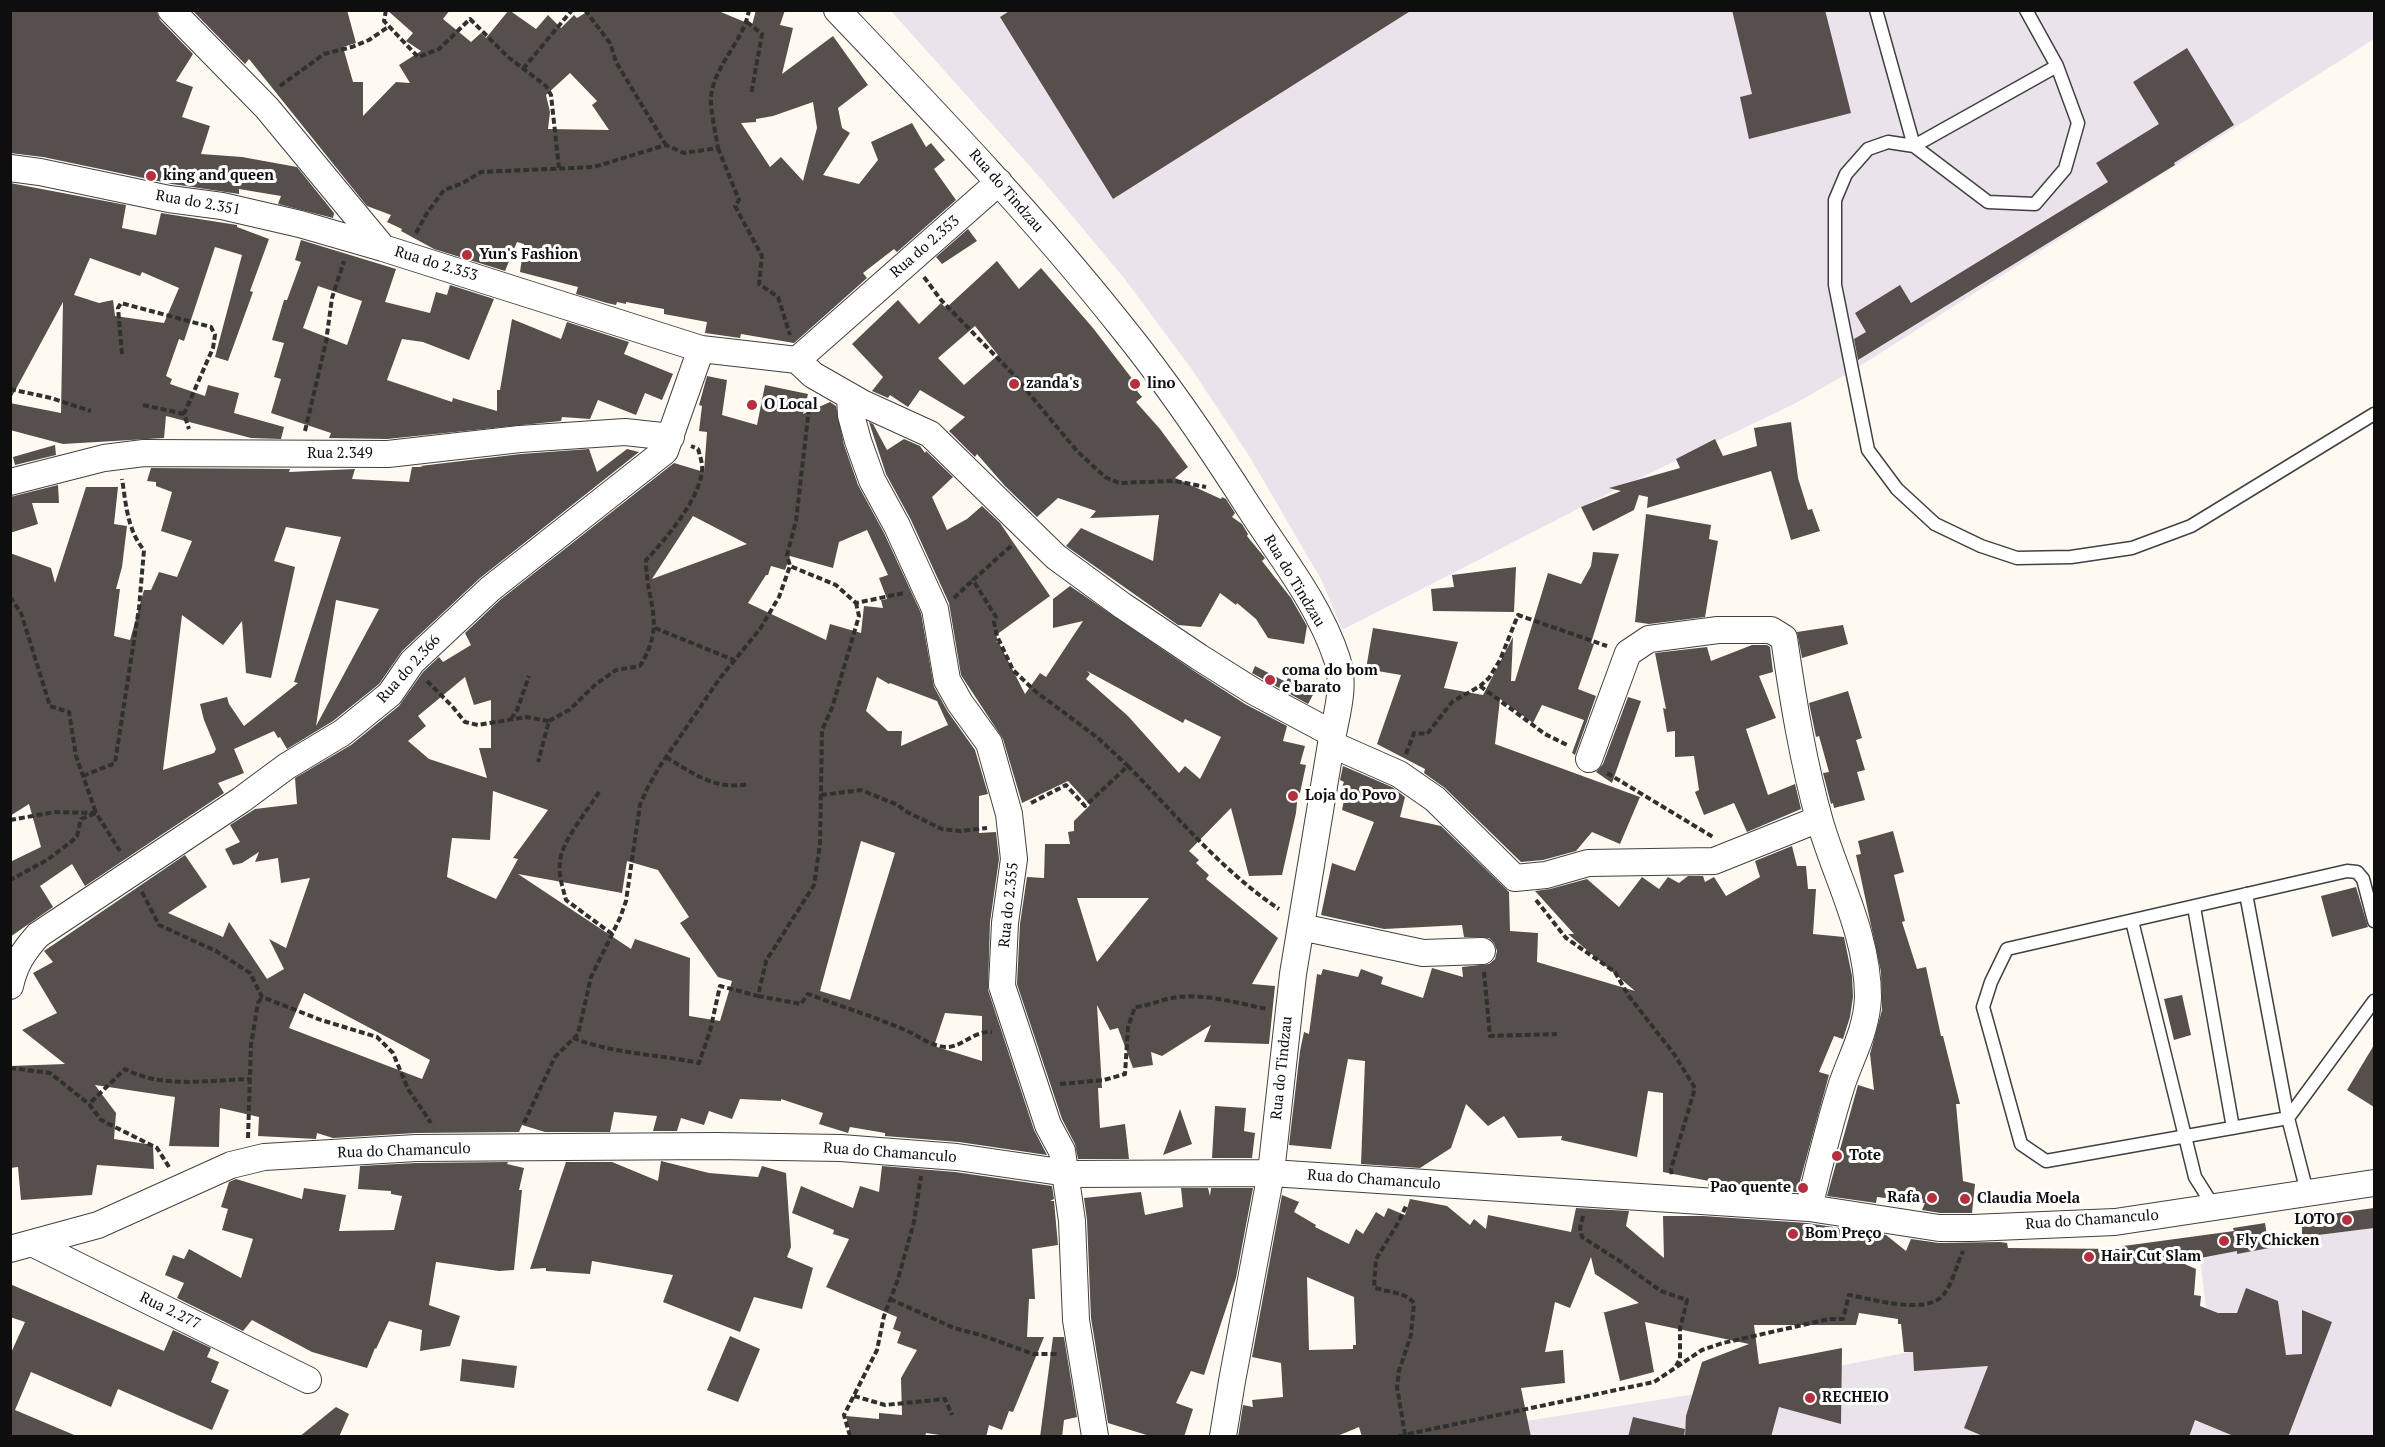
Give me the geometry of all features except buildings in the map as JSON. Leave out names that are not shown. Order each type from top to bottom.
[{"type":"street","name":"Rua do 2.353","points":[[171,10],[260,101],[383,248],[701,349],[805,368],[910,260],[999,182]]},
{"type":"street","name":"Rua do Tindzau","points":[[837,10],[999,182],[1122,327],[1205,440],[1238,491],[1318,616],[1337,660],[1341,687],[1302,921],[1271,1173],[1223,1437]]},
{"type":"street","name":"Rua do 2.351","points":[[10,168],[40,172],[169,199],[222,206],[300,224],[383,248]]},
{"type":"street","name":"Rua do 2.366","points":[[10,986],[15,966],[38,935],[287,766],[342,733],[390,694],[412,662],[463,613],[665,451],[701,349]]},
{"type":"street","points":[[805,368],[850,396],[930,434],[1056,557],[1123,606],[1253,690],[1332,739],[1399,774],[1435,799],[1515,878],[1546,875],[1588,862],[1714,861],[1819,819]]},
{"type":"street","name":"Rua do 2.355","points":[[850,396],[853,424],[872,480],[897,526],[934,609],[947,680],[960,703],[989,743],[1010,820],[1014,859],[1005,923],[1002,986],[1048,1125],[1062,1151],[1072,1221],[1076,1320],[1095,1437]]},
{"type":"street","name":"Rua 2.349","points":[[10,482],[42,472],[122,456],[188,452],[388,453],[520,439],[625,432],[671,437]]},
{"type":"street","points":[[1589,759],[1628,653],[1649,639],[1707,632],[1771,630],[1784,638],[1799,735],[1819,819],[1863,944],[1868,998],[1862,1034],[1840,1092],[1821,1153],[1797,1206]]},
{"type":"street","points":[[1302,921],[1423,953],[1482,951]]},
{"type":"street","name":"Rua do Chamanculo","points":[[21,1246],[98,1225],[182,1186],[246,1161],[264,1157],[449,1148],[819,1147],[925,1155],[1066,1173],[1271,1173],[1797,1206],[1939,1228],[2115,1222],[2374,1183]]},
{"type":"street","name":"Rua 2.277","points":[[21,1246],[308,1380]]},
{"type":"lane","points":[[1876,10],[1914,146]]},
{"type":"lane","points":[[2026,10],[2057,66],[2078,123],[2065,169],[2035,204],[1988,202],[1914,146],[1888,142],[1868,149],[1846,174],[1835,200],[1834,285],[1868,450],[1897,489],[1935,524],[1982,546],[2017,558],[2071,556],[2132,548],[2191,526],[2374,414]]},
{"type":"lane","points":[[1914,146],[2057,66]]},
{"type":"lane","points":[[2374,921],[2363,879],[2356,872],[2347,871],[2007,949],[1991,982],[1983,1007],[2021,1144],[2046,1161],[2288,1118],[2374,1001]]},
{"type":"lane","points":[[2246,894],[2288,1118],[2307,1192]]},
{"type":"lane","points":[[2194,906],[2233,1128]]},
{"type":"lane","points":[[2132,921],[2195,1178],[2215,1208]]},
{"type":"path","points":[[386,10],[384,21],[388,27],[418,57],[439,49],[470,19],[523,69],[546,86],[550,95],[559,168]]},
{"type":"path","points":[[523,69],[572,10]]},
{"type":"path","points":[[585,10],[610,43],[616,62],[666,146]]},
{"type":"path","points":[[520,1147],[521,1132],[529,1111],[555,1057],[578,1034],[591,977],[626,901],[640,805],[647,789],[666,757],[734,660],[760,629],[779,597],[790,566],[787,555],[796,521],[805,368],[778,297],[759,284],[762,256],[735,206],[739,200],[726,173],[718,148],[711,97],[720,71],[747,22],[749,10]]},
{"type":"path","points":[[747,22],[762,34],[751,95]]},
{"type":"path","points":[[260,101],[324,54],[369,40],[388,27]]},
{"type":"path","points":[[410,257],[416,232],[444,190],[463,183],[481,172],[594,167],[666,146],[684,153],[718,148]]},
{"type":"path","points":[[299,453],[326,342],[332,298],[352,240]]},
{"type":"path","points":[[910,260],[941,300],[980,342],[996,355],[1083,458],[1105,477],[1119,483],[1175,481],[1238,491]]},
{"type":"path","points":[[122,354],[118,308],[121,303],[211,327],[214,335],[213,348],[184,414],[189,433],[188,452]]},
{"type":"path","points":[[10,389],[51,398],[91,411]]},
{"type":"path","points":[[143,405],[184,414]]},
{"type":"path","points":[[404,675],[419,675],[433,685],[465,722],[478,725],[526,717],[549,721],[569,710],[596,684],[616,670],[640,666],[648,652],[656,628],[646,575],[646,560],[670,535],[691,500],[703,471],[698,449],[671,437]]},
{"type":"path","points":[[83,777],[115,763],[139,608],[144,550],[136,541],[129,522],[122,474],[122,456]]},
{"type":"path","points":[[1029,530],[973,580],[996,617],[994,622],[997,636],[1013,670],[1035,691],[1098,738],[1256,894],[1302,921]]},
{"type":"path","points":[[758,996],[770,953],[814,885],[820,844],[822,730],[832,708],[859,616],[856,603],[836,585],[790,566]]},
{"type":"path","points":[[856,603],[913,590],[923,583]]},
{"type":"path","points":[[10,597],[21,613],[50,706],[69,712],[76,756],[96,813],[133,872],[159,925],[216,951],[250,973],[262,997],[321,1020],[377,1037],[393,1053],[408,1089],[449,1148]]},
{"type":"path","points":[[1399,774],[1414,733],[1427,734],[1452,702],[1489,678],[1500,660],[1518,615],[1628,653]]},
{"type":"path","points":[[656,628],[734,660]]},
{"type":"path","points":[[511,718],[517,710],[529,676]]},
{"type":"path","points":[[538,762],[549,721]]},
{"type":"path","points":[[666,757],[701,779],[712,782],[749,784]]},
{"type":"path","points":[[820,795],[861,790],[898,805],[905,811],[942,829],[960,831],[1010,820],[1066,786],[1085,806],[1128,766]]},
{"type":"path","points":[[599,792],[565,847],[560,860],[560,870],[566,900],[612,934]]},
{"type":"path","points":[[10,820],[55,812],[96,813]]},
{"type":"path","points":[[10,880],[57,853],[77,836],[81,819],[96,813]]},
{"type":"path","points":[[1515,878],[1566,938],[1615,972],[1628,995],[1674,1054],[1695,1088],[1671,1169],[1675,1198]]},
{"type":"path","points":[[1482,951],[1490,1036],[1557,1034]]},
{"type":"path","points":[[573,1038],[611,1050],[699,1063],[710,1031],[720,986],[801,1004],[808,994],[901,1028],[933,1044],[947,1047],[958,1045],[980,1032],[1017,1032]]},
{"type":"path","points":[[246,1161],[251,1045],[258,1003],[262,997]]},
{"type":"path","points":[[1035,1087],[1104,1080],[1125,1074],[1128,1028],[1135,1007],[1168,999],[1209,998],[1289,1012]]},
{"type":"path","points":[[10,1068],[50,1073],[89,1104],[100,1120],[157,1148],[182,1186]]},
{"type":"path","points":[[89,1104],[125,1069],[136,1075],[184,1082],[251,1079]]},
{"type":"path","points":[[850,1437],[844,1415],[877,1350],[884,1316],[914,1222],[925,1155]]},
{"type":"path","points":[[1406,1435],[1397,1387],[1399,1371],[1411,1335],[1414,1303],[1407,1296],[1374,1287],[1376,1259],[1398,1224],[1413,1183]]},
{"type":"path","points":[[1574,1193],[1584,1212],[1580,1228],[1582,1238],[1608,1253],[1661,1291],[1687,1300],[1680,1329],[1680,1359],[1675,1369]]},
{"type":"path","points":[[1399,1437],[1654,1382],[1702,1350],[1829,1318],[1843,1319],[1850,1295],[1916,1307],[1938,1299],[1944,1293],[1972,1228]]},
{"type":"path","points":[[890,1299],[954,1328],[1033,1354],[1081,1353]]},
{"type":"path","points":[[854,1396],[885,1405],[945,1399],[952,1415]]},
{"type":"shaded area","points":[[2374,10],[2374,39],[1852,371],[1796,403],[1607,494],[1342,630],[1322,581],[1251,459],[1193,371],[1124,278],[1043,181],[891,11]]},
{"type":"shaded area","points":[[2374,1218],[2374,1436],[1432,1436],[1714,1391],[1909,1352],[2208,1325],[2200,1259]]},
{"type":"place","name":"king and queen","points":[[151,176]]},
{"type":"place","name":"Yun's Fashion","points":[[467,255]]},
{"type":"place","name":"zanda's","points":[[1014,384]]},
{"type":"place","name":"lino","points":[[1135,384]]},
{"type":"place","name":"O Local","points":[[752,405]]},
{"type":"place","name":"coma do bom e barato","points":[[1270,680]]},
{"type":"place","name":"Loja do Povo","points":[[1293,796]]},
{"type":"place","name":"Tote","points":[[1837,1156]]},
{"type":"place","name":"Pao quente","points":[[1803,1188]]},
{"type":"place","name":"Rafa","points":[[1932,1198]]},
{"type":"place","name":"Claudia Moela","points":[[1965,1199]]},
{"type":"place","name":"LOTO","points":[[2347,1220]]},
{"type":"place","name":"Bom Preço","points":[[1793,1234]]},
{"type":"place","name":"Fly Chicken","points":[[2224,1241]]},
{"type":"place","name":"Hair Cut Slam","points":[[2089,1257]]},
{"type":"place","name":"RECHEIO","points":[[1810,1398]]}]
